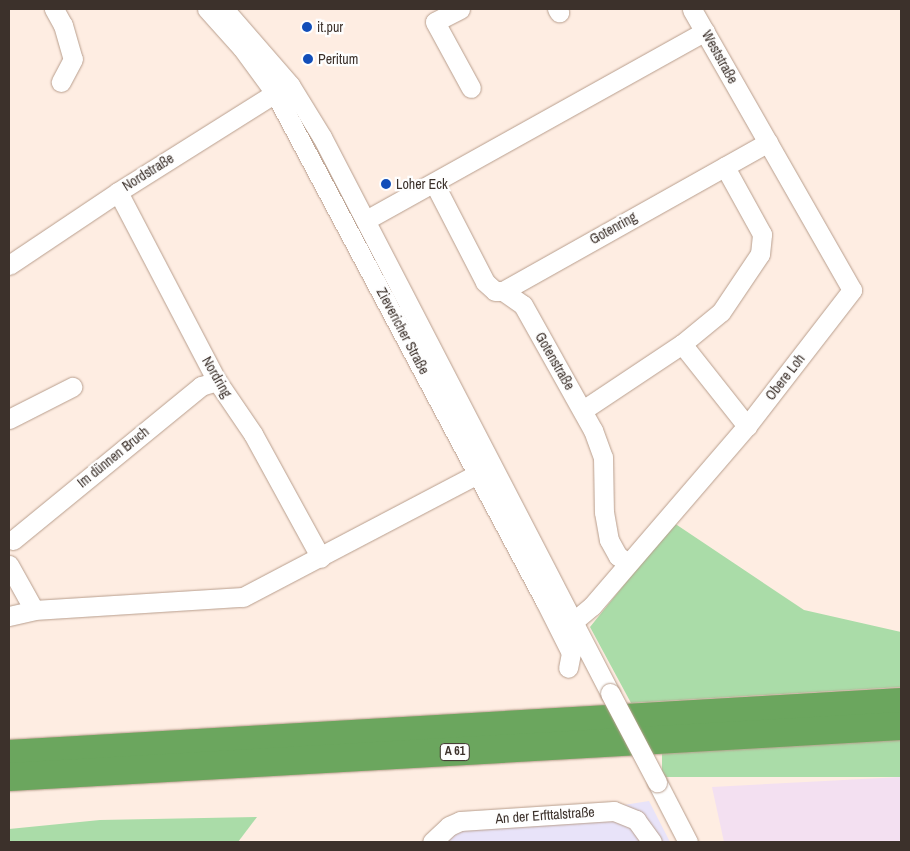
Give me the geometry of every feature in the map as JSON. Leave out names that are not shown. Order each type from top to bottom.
[{"type":"highway","name":"A 61","points":[[9,754],[901,702]]},
{"type":"highway","name":"A 61","points":[[9,777],[901,726]]},
{"type":"street","points":[[54,9],[63,25],[72,59],[61,82]]},
{"type":"street","name":"Zievericher Straße","points":[[207,9],[283,89],[571,653],[568,668]]},
{"type":"street","name":"Zievericher Straße","points":[[224,9],[283,89],[366,220],[688,842]]},
{"type":"street","points":[[460,9],[435,22],[471,88]]},
{"type":"street","name":"Weststraße","points":[[692,9],[747,106]]},
{"type":"street","points":[[366,220],[705,31]]},
{"type":"street","name":"Nordstraße","points":[[9,265],[118,192],[283,89]]},
{"type":"street","name":"Obere Loh","points":[[574,621],[592,606],[747,426],[852,290],[747,106]]},
{"type":"street","name":"Gotenring","points":[[502,291],[768,142]]},
{"type":"street","points":[[583,410],[682,344],[721,312],[760,254],[762,234],[725,166]]},
{"type":"street","name":"Gotenstraße","points":[[434,183],[486,282],[495,291],[502,291],[523,305],[583,410],[603,457],[604,512],[609,540],[618,556],[628,563]]},
{"type":"street","name":"Nordring","points":[[118,192],[217,381],[253,434],[321,558]]},
{"type":"street","points":[[682,344],[747,426]]},
{"type":"street","name":"Im dünnen Bruch","points":[[11,538],[201,386],[217,381]]},
{"type":"street","points":[[9,419],[72,387]]},
{"type":"street","points":[[9,616],[34,610],[243,597],[321,558],[479,473]]},
{"type":"street","points":[[9,558],[15,550],[11,538]]},
{"type":"street","points":[[9,565],[34,610]]},
{"type":"street","name":"An der Erfttalstraße","points":[[432,842],[449,826],[460,821],[614,811],[636,820],[652,842]]},
{"type":"shaded area","points":[[901,777],[901,842],[724,842],[712,787]]},
{"type":"shaded area","points":[[649,801],[670,842],[441,842],[447,833]]},
{"type":"green space","points":[[674,523],[804,610],[901,632],[901,687],[631,703],[590,627]]},
{"type":"green space","points":[[662,738],[901,738],[901,777],[662,777]]},
{"type":"green space","points":[[257,817],[238,842],[9,842],[9,829],[100,820]]},
{"type":"place","name":"it.pur","points":[[307,27]]},
{"type":"place","name":"Peritum","points":[[308,59]]},
{"type":"place","name":"Loher Eck","points":[[386,184]]}]
